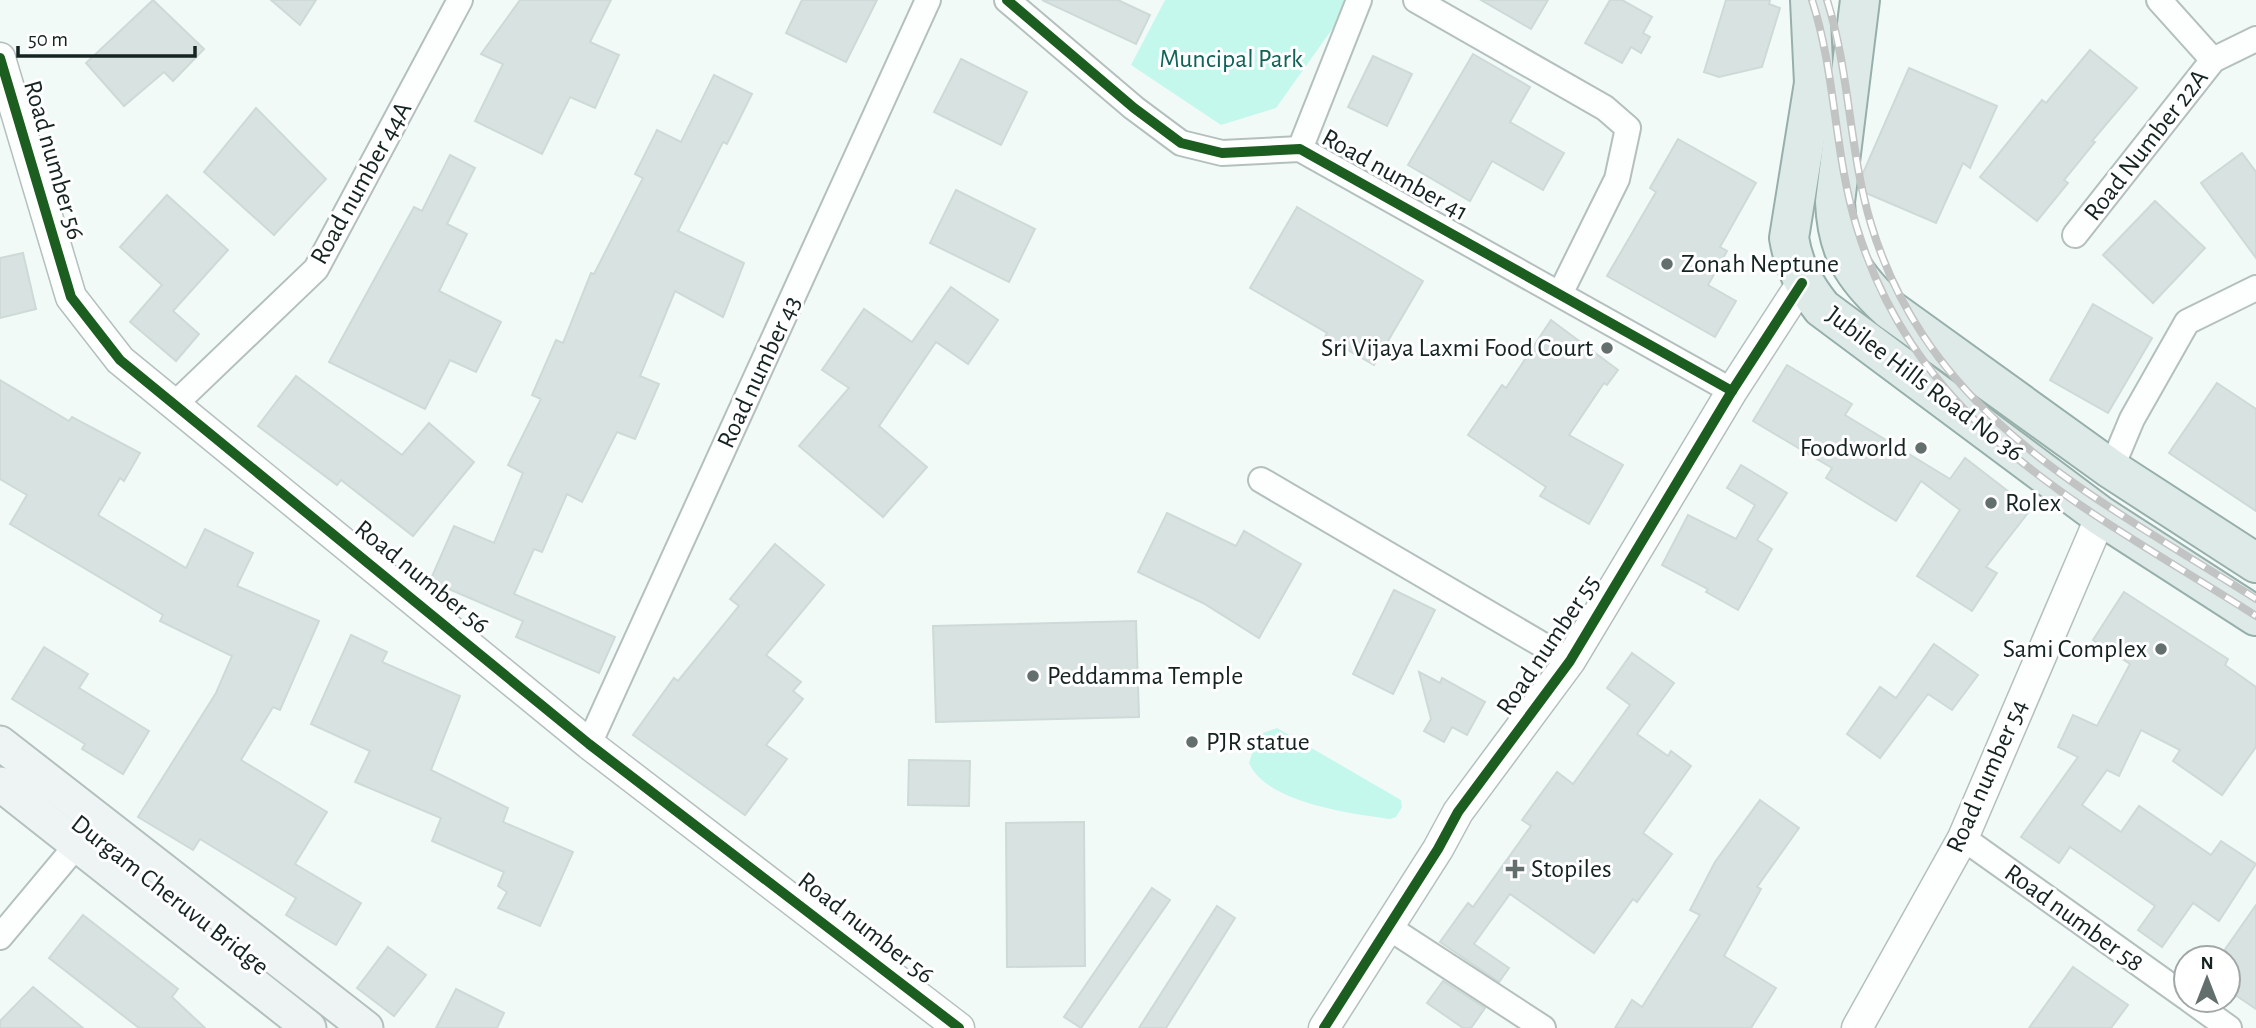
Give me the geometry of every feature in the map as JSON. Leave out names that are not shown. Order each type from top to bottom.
[{"type":"main road","name":"Jubilee Hills Road No 36","points":[[1810,0],[1814,83],[1789,238],[1793,261],[1802,283],[1822,308],[2101,516],[2256,616]]},
{"type":"main road","name":"Jubilee Hills Road No 36","points":[[1860,0],[1835,202],[1836,232],[1846,259],[1873,294],[1889,309],[2111,468],[2256,563]]},
{"type":"main road","points":[[0,743],[366,1028]]},
{"type":"main road","name":"Durgam Cheruvu Bridge","points":[[0,761],[341,1028]]},
{"type":"main road","name":"Durgam Cheruvu Bridge","points":[[0,785],[309,1028]]},
{"type":"main road","points":[[0,804],[283,1028]]},
{"type":"street","name":"Road number 44A","points":[[175,404],[316,269],[460,0]]},
{"type":"street","name":"Road number 43","points":[[589,744],[929,0]]},
{"type":"street","name":"Road number 41","points":[[1007,0],[1134,108],[1181,143],[1222,153],[1300,149],[1561,292],[1732,391]]},
{"type":"street","points":[[1300,149],[1359,0]]},
{"type":"street","points":[[1416,0],[1605,108],[1628,128],[1617,180],[1561,292]]},
{"type":"street","points":[[2159,0],[2213,60]]},
{"type":"street","name":"Road Number 22A","points":[[2076,235],[2213,60],[2256,39]]},
{"type":"street","name":"Road number 56","points":[[0,58],[71,298],[120,360],[589,744],[959,1028]]},
{"type":"street","name":"Road number 55","points":[[1324,1028],[1458,811],[1570,661],[1732,391],[1802,283]]},
{"type":"street","points":[[2111,468],[2133,419],[2187,322],[2256,288]]},
{"type":"street","points":[[1261,480],[1570,661]]},
{"type":"street","name":"Road number 54","points":[[1857,1028],[1963,838],[2101,516]]},
{"type":"street","name":"Road number 58","points":[[1963,838],[2172,988]]},
{"type":"street","points":[[0,937],[66,858]]},
{"type":"street","points":[[1388,927],[1543,1028]]},
{"type":"street","name":"Road number 58","points":[[2209,1014],[2229,1028]]},
{"type":"green space","name":"Muncipal Park","points":[[1165,0],[1353,0],[1276,108],[1221,125],[1131,65]]},
{"type":"green space","points":[[1277,728],[1401,800],[1402,807],[1396,817],[1390,819],[1354,814],[1312,804],[1273,788],[1258,777],[1249,763],[1258,735]]},
{"type":"building","points":[[153,0],[204,49],[173,81],[164,72],[124,106],[86,63]]},
{"type":"building","points":[[271,0],[316,0],[300,25]]},
{"type":"building","points":[[520,0],[611,0],[590,42],[619,55],[595,108],[570,97],[542,154],[475,121],[503,64],[481,54]]},
{"type":"building","points":[[802,0],[877,0],[846,62],[786,33]]},
{"type":"building","points":[[1042,0],[1118,0],[1150,15],[1136,44]]},
{"type":"building","points":[[1481,0],[1548,0],[1531,29]]},
{"type":"building","points":[[1610,0],[1622,0],[1652,17],[1643,33],[1650,37],[1641,53],[1631,47],[1622,63],[1585,43]]},
{"type":"building","points":[[1726,0],[1770,0],[1769,4],[1780,8],[1762,67],[1719,77],[1704,72]]},
{"type":"building","points":[[2090,50],[2137,88],[2092,141],[2095,142],[2064,180],[2068,183],[2037,221],[1980,177],[2042,100],[2046,103]]},
{"type":"building","points":[[1473,54],[1530,87],[1510,122],[1564,153],[1543,190],[1492,161],[1470,201],[1408,165]]},
{"type":"building","points":[[1373,56],[1412,74],[1387,126],[1348,107]]},
{"type":"building","points":[[961,59],[1027,92],[1001,145],[934,112]]},
{"type":"building","points":[[1909,68],[1997,106],[1970,168],[1963,163],[1936,223],[1859,190],[1860,180]]},
{"type":"building","points":[[714,75],[752,94],[727,144],[723,142],[678,231],[744,263],[723,317],[675,291],[640,376],[659,384],[635,439],[617,432],[582,502],[567,494],[542,552],[534,549],[514,594],[615,637],[599,673],[516,637],[523,621],[430,581],[454,526],[494,543],[523,473],[508,465],[541,399],[532,395],[556,340],[563,343],[591,273],[594,274],[643,178],[635,174],[657,130],[681,142]]},
{"type":"building","points":[[256,108],[326,179],[274,235],[204,172]]},
{"type":"building","points":[[1678,139],[1756,183],[1720,247],[1727,251],[1708,285],[1736,301],[1715,337],[1607,276],[1656,192],[1650,188]]},
{"type":"building","points":[[2242,153],[2256,172],[2256,258],[2201,183]]},
{"type":"building","points":[[450,155],[475,168],[447,224],[467,234],[439,291],[501,322],[476,372],[450,360],[425,409],[329,362],[414,207],[422,211]]},
{"type":"building","points":[[956,190],[1035,229],[1009,282],[930,243]]},
{"type":"building","points":[[167,195],[228,250],[173,311],[199,334],[176,361],[130,322],[162,285],[120,247]]},
{"type":"building","points":[[2155,201],[2205,248],[2153,303],[2103,255]]},
{"type":"building","points":[[1297,207],[1423,281],[1374,365],[1325,337],[1327,333],[1250,288]]},
{"type":"building","points":[[23,253],[36,309],[0,318],[0,258]]},
{"type":"building","points":[[951,287],[998,320],[968,364],[936,342],[879,426],[927,467],[883,517],[799,446],[849,388],[822,370],[864,309],[912,342]]},
{"type":"building","points":[[2093,304],[2152,338],[2108,413],[2050,380]]},
{"type":"building","points":[[1551,320],[1618,370],[1607,385],[1604,383],[1569,435],[1623,465],[1589,524],[1540,496],[1546,487],[1468,435],[1502,385],[1506,388]]},
{"type":"building","points":[[1787,365],[1852,404],[1845,415],[1950,479],[1965,458],[2031,509],[1986,567],[1997,573],[1972,611],[1917,576],[1960,510],[1921,481],[1896,521],[1826,478],[1832,468],[1753,421]]},
{"type":"building","points":[[296,376],[402,455],[429,423],[474,462],[413,536],[341,480],[337,485],[258,426]]},
{"type":"building","points":[[0,380],[69,421],[72,417],[140,453],[124,481],[120,478],[98,515],[186,568],[205,529],[253,553],[237,586],[319,621],[280,710],[273,707],[241,760],[327,812],[295,864],[361,903],[336,945],[286,915],[296,898],[200,839],[193,850],[138,817],[216,693],[232,656],[160,621],[163,615],[10,524],[27,495],[0,479]]},
{"type":"building","points":[[2217,383],[2256,409],[2256,511],[2169,453]]},
{"type":"building","points":[[1741,465],[1787,493],[1757,540],[1772,549],[1738,610],[1706,592],[1708,589],[1662,565],[1688,515],[1736,539],[1755,505],[1727,488]]},
{"type":"building","points":[[1167,513],[1236,546],[1244,531],[1301,564],[1259,638],[1203,603],[1138,572]]},
{"type":"building","points":[[775,544],[824,585],[766,655],[801,682],[793,691],[803,699],[766,745],[787,759],[745,815],[633,735],[674,678],[678,681],[739,606],[730,599]]},
{"type":"building","points":[[1394,590],[1435,610],[1393,694],[1353,674]]},
{"type":"building","points":[[2124,592],[2228,659],[2225,665],[2256,687],[2256,747],[2222,795],[2173,761],[2180,750],[2141,730],[2119,776],[2107,770],[2082,805],[2121,832],[2139,806],[2211,855],[2221,841],[2256,864],[2219,921],[2193,903],[2162,947],[2138,930],[2155,906],[2070,847],[2059,863],[2021,837],[2078,757],[2058,747],[2073,715],[2097,726],[2130,664],[2093,640]]},
{"type":"building","points":[[1136,621],[1139,717],[936,722],[933,626]]},
{"type":"building","points":[[351,635],[387,652],[382,662],[460,696],[431,770],[508,808],[503,822],[573,852],[540,926],[498,908],[507,892],[498,886],[504,872],[432,841],[441,818],[355,782],[370,751],[311,724]]},
{"type":"building","points":[[1934,644],[1978,675],[1952,710],[1928,694],[1880,758],[1847,734],[1880,687],[1896,698]]},
{"type":"building","points":[[44,647],[88,674],[79,688],[149,731],[123,774],[82,749],[85,744],[12,699]]},
{"type":"building","points":[[1632,653],[1674,683],[1637,734],[1668,756],[1671,751],[1691,766],[1643,833],[1672,854],[1637,902],[1633,899],[1594,953],[1510,894],[1474,944],[1509,968],[1499,982],[1440,942],[1468,903],[1473,907],[1531,826],[1522,820],[1557,772],[1573,784],[1630,705],[1607,688]]},
{"type":"building","points":[[1419,672],[1440,683],[1442,678],[1485,702],[1467,735],[1452,727],[1444,742],[1424,731],[1431,719]]},
{"type":"building","points":[[909,760],[970,761],[969,806],[908,805]]},
{"type":"building","points":[[1760,800],[1799,828],[1757,887],[1761,889],[1724,956],[1776,988],[1751,1028],[1615,1028],[1632,1000],[1642,1007],[1700,915],[1690,910],[1715,862]]},
{"type":"building","points":[[1084,822],[1085,966],[1007,967],[1006,823]]},
{"type":"building","points":[[1152,888],[1170,900],[1081,1028],[1064,1017]]},
{"type":"building","points":[[2256,905],[2256,1009],[2242,1000],[2242,944],[2229,944]]},
{"type":"building","points":[[1217,906],[1235,918],[1166,1028],[1139,1028]]},
{"type":"building","points":[[83,915],[178,989],[172,997],[205,1028],[139,1028],[49,958]]},
{"type":"building","points":[[388,947],[426,975],[394,1016],[357,988]]},
{"type":"building","points":[[2073,967],[2128,1005],[2111,1028],[2029,1028]]},
{"type":"building","points":[[1443,981],[1485,1008],[1471,1028],[1463,1028],[1427,1003]]},
{"type":"building","points":[[33,987],[83,1028],[0,1028],[0,1021]]},
{"type":"building","points":[[456,989],[504,1013],[497,1028],[436,1028]]},
{"type":"railway","points":[[1812,0],[1826,56],[1849,200],[1857,228],[1886,299],[1923,360],[1967,413],[2018,459],[2132,539],[2256,616]]},
{"type":"railway","points":[[1827,0],[1835,28],[1858,168],[1871,224],[1898,292],[1934,351],[1977,401],[2026,446],[2079,487],[2256,599]]},
{"type":"cycle path","points":[[1007,0],[1134,108],[1181,143],[1222,153],[1300,149],[1732,391]]},
{"type":"cycle path","points":[[0,58],[71,297],[120,360],[589,744],[959,1028]]},
{"type":"cycle path","points":[[1324,1028],[1438,849],[1458,812],[1570,661],[1732,391],[1802,283]]},
{"type":"place","name":"Zonah Neptune","points":[[1667,264]]},
{"type":"place","name":"Sri Vijaya Laxmi Food Court","points":[[1607,348]]},
{"type":"place","name":"Foodworld","points":[[1921,448]]},
{"type":"place","name":"Rolex","points":[[1991,503]]},
{"type":"place","name":"Sami Complex","points":[[2161,649]]},
{"type":"place","name":"Peddamma Temple","points":[[1033,676]]},
{"type":"place","name":"PJR statue","points":[[1192,742]]},
{"type":"place","name":"Stopiles","points":[[1515,869]]}]
